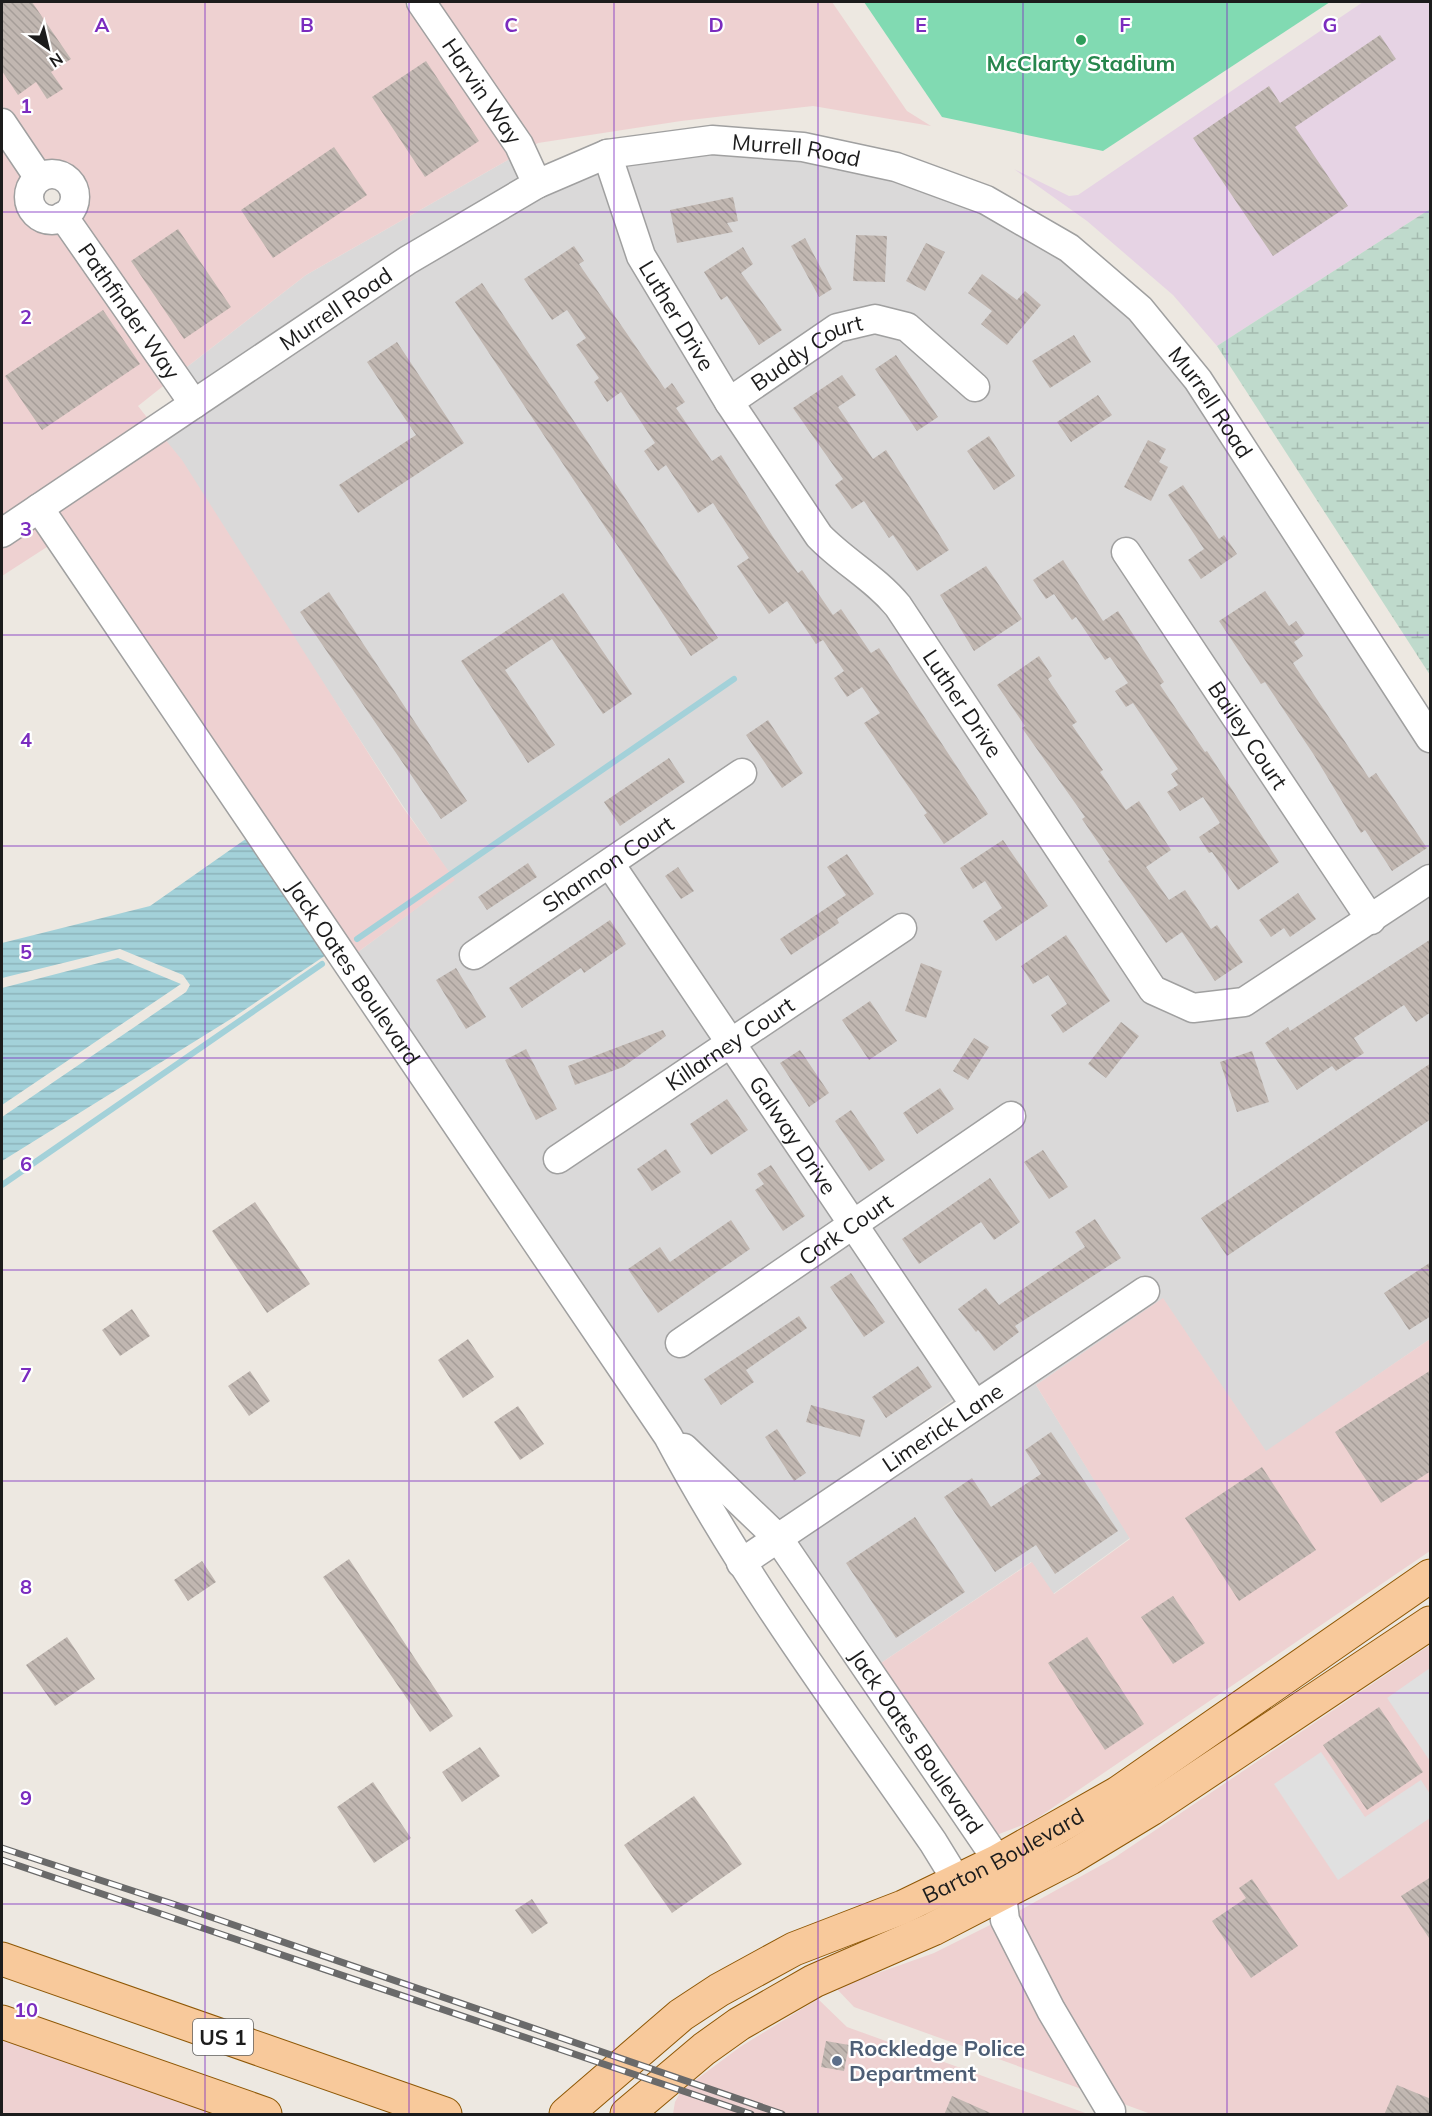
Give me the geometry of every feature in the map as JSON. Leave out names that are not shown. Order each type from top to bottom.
[{"type":"main road","name":"Barton Boulevard","points":[[566,2115],[681,2015],[719,1990],[794,1949],[903,1907],[998,1861],[1118,1793],[1208,1730],[1427,1585]]},
{"type":"main road","name":"Barton Boulevard","points":[[627,2115],[679,2069],[740,2024],[814,1981],[1002,1895],[1152,1809],[1431,1623]]},
{"type":"main road","points":[[1208,1730],[1228,1759]]},
{"type":"main road","name":"US 1","points":[[2,1959],[445,2115]]},
{"type":"main road","name":"US 1","points":[[2,2022],[266,2115]]},
{"type":"main road","points":[[663,2115],[665,2097],[679,2069]]},
{"type":"street","name":"Harvin Way","points":[[422,2],[519,145],[537,184]]},
{"type":"street","name":"Pathfinder Way","points":[[2,123],[39,178],[30,190],[30,205],[35,212],[48,219],[63,216],[194,404]]},
{"type":"street","name":"Murrell Road","points":[[2,533],[408,260],[537,184],[607,154],[712,140],[803,147],[896,167],[986,200],[1069,248],[1140,309],[1198,380],[1431,738]]},
{"type":"street","name":"Luther Drive","points":[[607,154],[641,256],[729,402],[819,536],[835,552],[882,587],[898,606],[1153,990],[1193,1008],[1244,1002],[1431,879]]},
{"type":"street","name":"Buddy Court","points":[[729,402],[837,328],[875,319],[907,327],[975,387]]},
{"type":"street","name":"Jack Oates Boulevard","points":[[39,508],[668,1436],[699,1494],[741,1563],[957,1881]]},
{"type":"street","name":"Bailey Court","points":[[1126,552],[1371,920]]},
{"type":"street","name":"Shannon Court","points":[[474,955],[742,773]]},
{"type":"street","name":"Galway Drive","points":[[610,864],[975,1405]]},
{"type":"street","name":"Killarney Court","points":[[558,1159],[902,928]]},
{"type":"street","name":"Cork Court","points":[[680,1343],[1011,1116]]},
{"type":"street","name":"Limerick Lane","points":[[741,1563],[1145,1291]]},
{"type":"street","name":"Jack Oates Boulevard","points":[[668,1436],[696,1458],[727,1491],[778,1538],[998,1861],[1005,1920],[1051,2010],[1111,2111]]},
{"type":"street","points":[[957,1881],[1002,1895]]},
{"type":"shaded area","points":[[2,2],[409,2],[513,157],[306,275],[183,370],[78,219],[85,199],[79,178],[61,165],[42,164],[2,105]]},
{"type":"shaded area","points":[[433,2],[832,2],[907,111],[931,126],[813,106],[681,121],[538,143],[531,147]]},
{"type":"shaded area","points":[[1363,2],[1430,2],[1430,209],[1217,346],[1173,295],[1087,221],[1014,169],[1069,196],[1078,195]]},
{"type":"shaded area","points":[[2,141],[25,176],[18,195],[26,218],[38,228],[60,230],[167,383],[138,406],[149,420],[2,519]]},
{"type":"shaded area","points":[[714,151],[803,158],[894,177],[983,211],[1064,257],[1132,316],[1190,386],[1430,756],[1430,865],[1373,905],[1128,537],[1111,548],[1356,916],[1240,992],[1193,997],[1160,981],[841,544],[744,406],[842,338],[876,331],[903,337],[977,403],[990,387],[914,318],[876,309],[731,386],[651,252],[621,164]]},
{"type":"shaded area","points":[[513,157],[523,179],[196,389],[183,370],[306,275]]},
{"type":"shaded area","points":[[601,169],[632,261],[1189,1018],[1430,893],[1430,1339],[1266,1452],[1163,1299],[1036,1385],[1130,1538],[1053,1594],[1031,1562],[878,1665],[794,1541],[1159,1294],[1146,1276],[977,1390],[870,1228],[1026,1120],[1013,1101],[857,1209],[747,1046],[916,932],[904,913],[734,1027],[625,868],[756,777],[743,758],[460,951],[473,970],[608,879],[717,1039],[544,1155],[556,1174],[730,1058],[840,1221],[665,1339],[678,1358],[853,1240],[957,1397],[778,1524],[676,1429],[354,955],[454,880],[403,806],[164,438],[414,269],[542,194]]},
{"type":"shaded area","points":[[164,438],[182,460],[402,806],[455,880],[354,955],[54,512]]},
{"type":"shaded area","points":[[38,523],[50,545],[2,576],[2,547]]},
{"type":"shaded area","points":[[1163,1298],[1266,1451],[1430,1339],[1430,1551],[1033,1821],[994,1836],[878,1665],[1032,1562],[1054,1594],[1130,1539],[1036,1385]]},
{"type":"shaded area","points":[[1430,1645],[1430,2114],[1151,2114],[1118,2102],[1060,2005],[1015,1913],[1114,1858]]},
{"type":"shaded area","points":[[1430,1668],[1430,1761],[1387,1698]]},
{"type":"shaded area","points":[[1321,1752],[1365,1817],[1421,1780],[1430,1794],[1430,1818],[1338,1880],[1274,1784]]},
{"type":"shaded area","points":[[996,1922],[1087,2091],[854,2007],[836,1988],[934,1953]]},
{"type":"shaded area","points":[[818,1999],[847,2027],[1088,2114],[673,2114],[675,2102],[681,2091],[740,2047]]},
{"type":"shaded area","points":[[2,2033],[233,2114],[2,2114]]},
{"type":"green space","name":"McClarty Stadium","points":[[864,2],[1330,2],[1103,151],[942,117]]},
{"type":"green space","points":[[1430,209],[1430,675],[1217,346]]},
{"type":"water","points":[[250,836],[329,953],[234,1017],[2,1161],[2,1117],[186,992],[190,985],[183,975],[120,949],[2,978],[2,943],[150,906]]},
{"type":"water","points":[[118,958],[181,984],[2,1105],[2,988]]},
{"type":"building","points":[[2,2],[32,2],[71,59],[51,72],[63,89],[47,99],[36,82],[18,95],[2,71]]},
{"type":"building","points":[[1380,35],[1396,59],[1295,127],[1348,206],[1273,256],[1193,138],[1269,86],[1280,103]]},
{"type":"building","points":[[426,61],[479,141],[425,177],[372,97]]},
{"type":"building","points":[[334,147],[367,195],[273,258],[241,210]]},
{"type":"building","points":[[733,197],[738,221],[727,223],[733,232],[677,243],[670,210]]},
{"type":"building","points":[[178,229],[231,307],[184,339],[131,261]]},
{"type":"building","points":[[856,235],[887,236],[885,282],[853,281]]},
{"type":"building","points":[[805,238],[832,289],[819,297],[791,246]]},
{"type":"building","points":[[926,243],[945,252],[925,291],[906,281]]},
{"type":"building","points":[[574,246],[584,261],[579,264],[665,389],[672,383],[685,402],[676,408],[712,461],[721,455],[798,573],[802,570],[833,615],[841,609],[871,653],[879,648],[988,814],[944,844],[924,815],[927,813],[864,723],[880,713],[862,687],[847,697],[834,678],[844,671],[823,640],[816,644],[787,601],[769,614],[737,566],[749,558],[713,503],[698,513],[666,465],[658,471],[644,451],[655,443],[621,392],[607,402],[594,382],[599,378],[576,345],[586,338],[567,310],[552,320],[524,279]]},
{"type":"building","points":[[743,247],[753,264],[741,273],[782,330],[759,345],[727,296],[721,300],[704,272]]},
{"type":"building","points":[[982,274],[1017,300],[1025,291],[1041,305],[1007,345],[981,324],[992,311],[968,293]]},
{"type":"building","points":[[482,283],[718,638],[691,656],[455,302]]},
{"type":"building","points":[[103,310],[140,364],[42,430],[5,376]]},
{"type":"building","points":[[1074,335],[1091,362],[1050,388],[1032,361]]},
{"type":"building","points":[[397,342],[464,443],[358,513],[339,485],[416,435],[367,362]]},
{"type":"building","points":[[896,355],[938,417],[917,431],[875,369]]},
{"type":"building","points":[[842,375],[856,395],[838,407],[873,459],[886,450],[949,550],[917,571],[893,535],[889,538],[864,501],[852,509],[835,485],[843,479],[793,408]]},
{"type":"building","points":[[1098,395],[1112,415],[1071,442],[1057,422]]},
{"type":"building","points":[[989,436],[1015,476],[994,490],[967,451]]},
{"type":"building","points":[[1148,440],[1166,449],[1159,462],[1168,467],[1151,501],[1124,487]]},
{"type":"building","points":[[1183,485],[1219,539],[1224,535],[1237,554],[1201,579],[1188,560],[1204,549],[1168,495]]},
{"type":"building","points":[[1063,560],[1103,621],[1118,611],[1164,682],[1160,685],[1205,752],[1207,751],[1279,862],[1238,890],[1199,837],[1220,823],[1203,797],[1180,811],[1167,792],[1178,785],[1171,774],[1178,769],[1133,703],[1126,707],[1115,691],[1128,683],[1110,657],[1105,660],[1076,617],[1072,620],[1054,594],[1046,599],[1033,580]]},
{"type":"building","points":[[986,566],[1022,619],[974,651],[940,595]]},
{"type":"building","points":[[1265,591],[1289,626],[1296,621],[1305,634],[1294,642],[1303,656],[1293,663],[1369,778],[1376,773],[1427,848],[1392,871],[1365,830],[1361,833],[1314,755],[1265,682],[1261,684],[1219,621]]},
{"type":"building","points":[[329,592],[467,801],[441,819],[300,612]]},
{"type":"building","points":[[563,593],[632,694],[603,714],[552,639],[532,652],[505,670],[555,745],[528,763],[461,661]]},
{"type":"building","points":[[1039,656],[1052,676],[1048,679],[1077,722],[1072,725],[1103,770],[1100,772],[1126,810],[1139,801],[1171,850],[1146,867],[1169,900],[1185,890],[1211,929],[1217,925],[1243,962],[1215,981],[1182,932],[1166,943],[1108,861],[1110,860],[1082,819],[1085,817],[1022,728],[1025,726],[997,685]]},
{"type":"building","points":[[768,720],[803,773],[782,788],[746,735]]},
{"type":"building","points":[[669,758],[685,782],[620,826],[604,802]]},
{"type":"building","points":[[1003,840],[1048,906],[996,941],[983,921],[1002,908],[985,881],[973,889],[960,868]]},
{"type":"building","points":[[847,854],[874,894],[837,919],[839,923],[791,955],[780,939],[846,895],[827,867]]},
{"type":"building","points":[[528,863],[537,877],[487,910],[478,897]]},
{"type":"building","points":[[678,867],[694,891],[681,899],[665,876]]},
{"type":"building","points":[[1298,893],[1316,919],[1290,937],[1284,928],[1271,937],[1259,920]]},
{"type":"building","points":[[610,920],[626,944],[584,973],[581,968],[522,1008],[509,988]]},
{"type":"building","points":[[1066,935],[1110,1001],[1063,1033],[1051,1015],[1067,1004],[1048,975],[1033,984],[1021,966]]},
{"type":"building","points":[[1431,939],[1431,1012],[1416,1022],[1404,1005],[1354,1038],[1364,1053],[1336,1071],[1332,1066],[1297,1090],[1265,1043],[1288,1027],[1290,1031]]},
{"type":"building","points":[[921,963],[942,971],[926,1018],[905,1011]]},
{"type":"building","points":[[456,968],[486,1017],[466,1029],[436,980]]},
{"type":"building","points":[[870,1001],[897,1041],[869,1060],[842,1020]]},
{"type":"building","points":[[1121,1022],[1139,1036],[1106,1078],[1088,1064]]},
{"type":"building","points":[[663,1030],[666,1036],[623,1067],[575,1085],[568,1066]]},
{"type":"building","points":[[974,1038],[989,1047],[968,1080],[953,1071]]},
{"type":"building","points":[[526,1049],[557,1109],[536,1120],[505,1060]]},
{"type":"building","points":[[800,1050],[829,1093],[809,1107],[780,1063]]},
{"type":"building","points":[[1252,1051],[1269,1102],[1237,1112],[1220,1062]]},
{"type":"building","points":[[1431,1063],[1431,1119],[1227,1256],[1201,1218]]},
{"type":"building","points":[[940,1088],[954,1109],[917,1134],[903,1113]]},
{"type":"building","points":[[727,1099],[748,1130],[711,1155],[690,1124]]},
{"type":"building","points":[[851,1110],[885,1160],[869,1171],[835,1121]]},
{"type":"building","points":[[666,1149],[681,1172],[652,1191],[637,1169]]},
{"type":"building","points":[[1043,1150],[1068,1187],[1049,1199],[1024,1162]]},
{"type":"building","points":[[771,1165],[805,1216],[783,1231],[755,1190],[764,1184],[757,1174]]},
{"type":"building","points":[[990,1178],[1020,1222],[994,1240],[981,1222],[919,1264],[902,1239]]},
{"type":"building","points":[[255,1202],[310,1284],[267,1313],[212,1231]]},
{"type":"building","points":[[1095,1219],[1121,1258],[1015,1326],[1019,1332],[994,1351],[958,1309],[986,1288],[999,1305],[1085,1247],[1075,1232]]},
{"type":"building","points":[[731,1220],[750,1249],[658,1313],[628,1269],[660,1247],[670,1262]]},
{"type":"building","points":[[1431,1262],[1431,1316],[1409,1330],[1384,1293]]},
{"type":"building","points":[[851,1273],[885,1322],[864,1337],[830,1287]]},
{"type":"building","points":[[132,1309],[150,1336],[120,1356],[102,1330]]},
{"type":"building","points":[[799,1316],[807,1328],[746,1370],[754,1382],[721,1405],[704,1379]]},
{"type":"building","points":[[468,1339],[494,1377],[463,1398],[438,1360]]},
{"type":"building","points":[[918,1366],[932,1387],[886,1418],[872,1397]]},
{"type":"building","points":[[1431,1370],[1431,1471],[1381,1503],[1335,1432]]},
{"type":"building","points":[[250,1371],[270,1401],[249,1416],[228,1386]]},
{"type":"building","points":[[811,1405],[865,1420],[860,1437],[806,1422]]},
{"type":"building","points":[[518,1406],[544,1444],[520,1460],[494,1422]]},
{"type":"building","points":[[777,1429],[806,1473],[794,1481],[765,1437]]},
{"type":"building","points":[[1051,1432],[1118,1531],[1055,1574],[1036,1545],[995,1572],[944,1497],[972,1478],[991,1507],[1041,1474],[1025,1450]]},
{"type":"building","points":[[1262,1467],[1316,1550],[1239,1601],[1185,1518]]},
{"type":"building","points":[[915,1517],[965,1592],[896,1638],[846,1563]]},
{"type":"building","points":[[349,1559],[453,1716],[430,1732],[323,1577]]},
{"type":"building","points":[[202,1561],[216,1582],[188,1601],[174,1580]]},
{"type":"building","points":[[1173,1596],[1205,1643],[1173,1664],[1141,1617]]},
{"type":"building","points":[[67,1637],[95,1679],[55,1706],[26,1665]]},
{"type":"building","points":[[1087,1637],[1144,1724],[1105,1750],[1048,1663]]},
{"type":"building","points":[[1379,1707],[1423,1772],[1367,1810],[1323,1745]]},
{"type":"building","points":[[480,1747],[500,1776],[462,1802],[442,1772]]},
{"type":"building","points":[[373,1782],[411,1838],[374,1863],[337,1807]]},
{"type":"building","points":[[694,1796],[742,1864],[672,1913],[624,1845]]},
{"type":"building","points":[[1431,1877],[1431,1941],[1401,1896]]},
{"type":"building","points":[[1252,1879],[1298,1946],[1251,1978],[1212,1921],[1246,1898],[1239,1888]]},
{"type":"building","points":[[532,1899],[548,1923],[532,1934],[515,1910]]},
{"type":"building","points":[[826,2041],[849,2045],[844,2071],[821,2067]]},
{"type":"building","points":[[1397,2085],[1431,2099],[1431,2115],[1384,2115]]},
{"type":"building","points":[[952,2096],[995,2115],[944,2115]]},
{"type":"waterway","points":[[357,939],[734,679]]},
{"type":"waterway","points":[[2,1185],[322,964]]},
{"type":"railway","points":[[2,1848],[173,1904],[782,2114]]},
{"type":"railway","points":[[2,1860],[751,2114]]},
{"type":"place","name":"McClarty Stadium","points":[[1081,40]]},
{"type":"place","name":"Rockledge Police Department","points":[[837,2061]]}]
